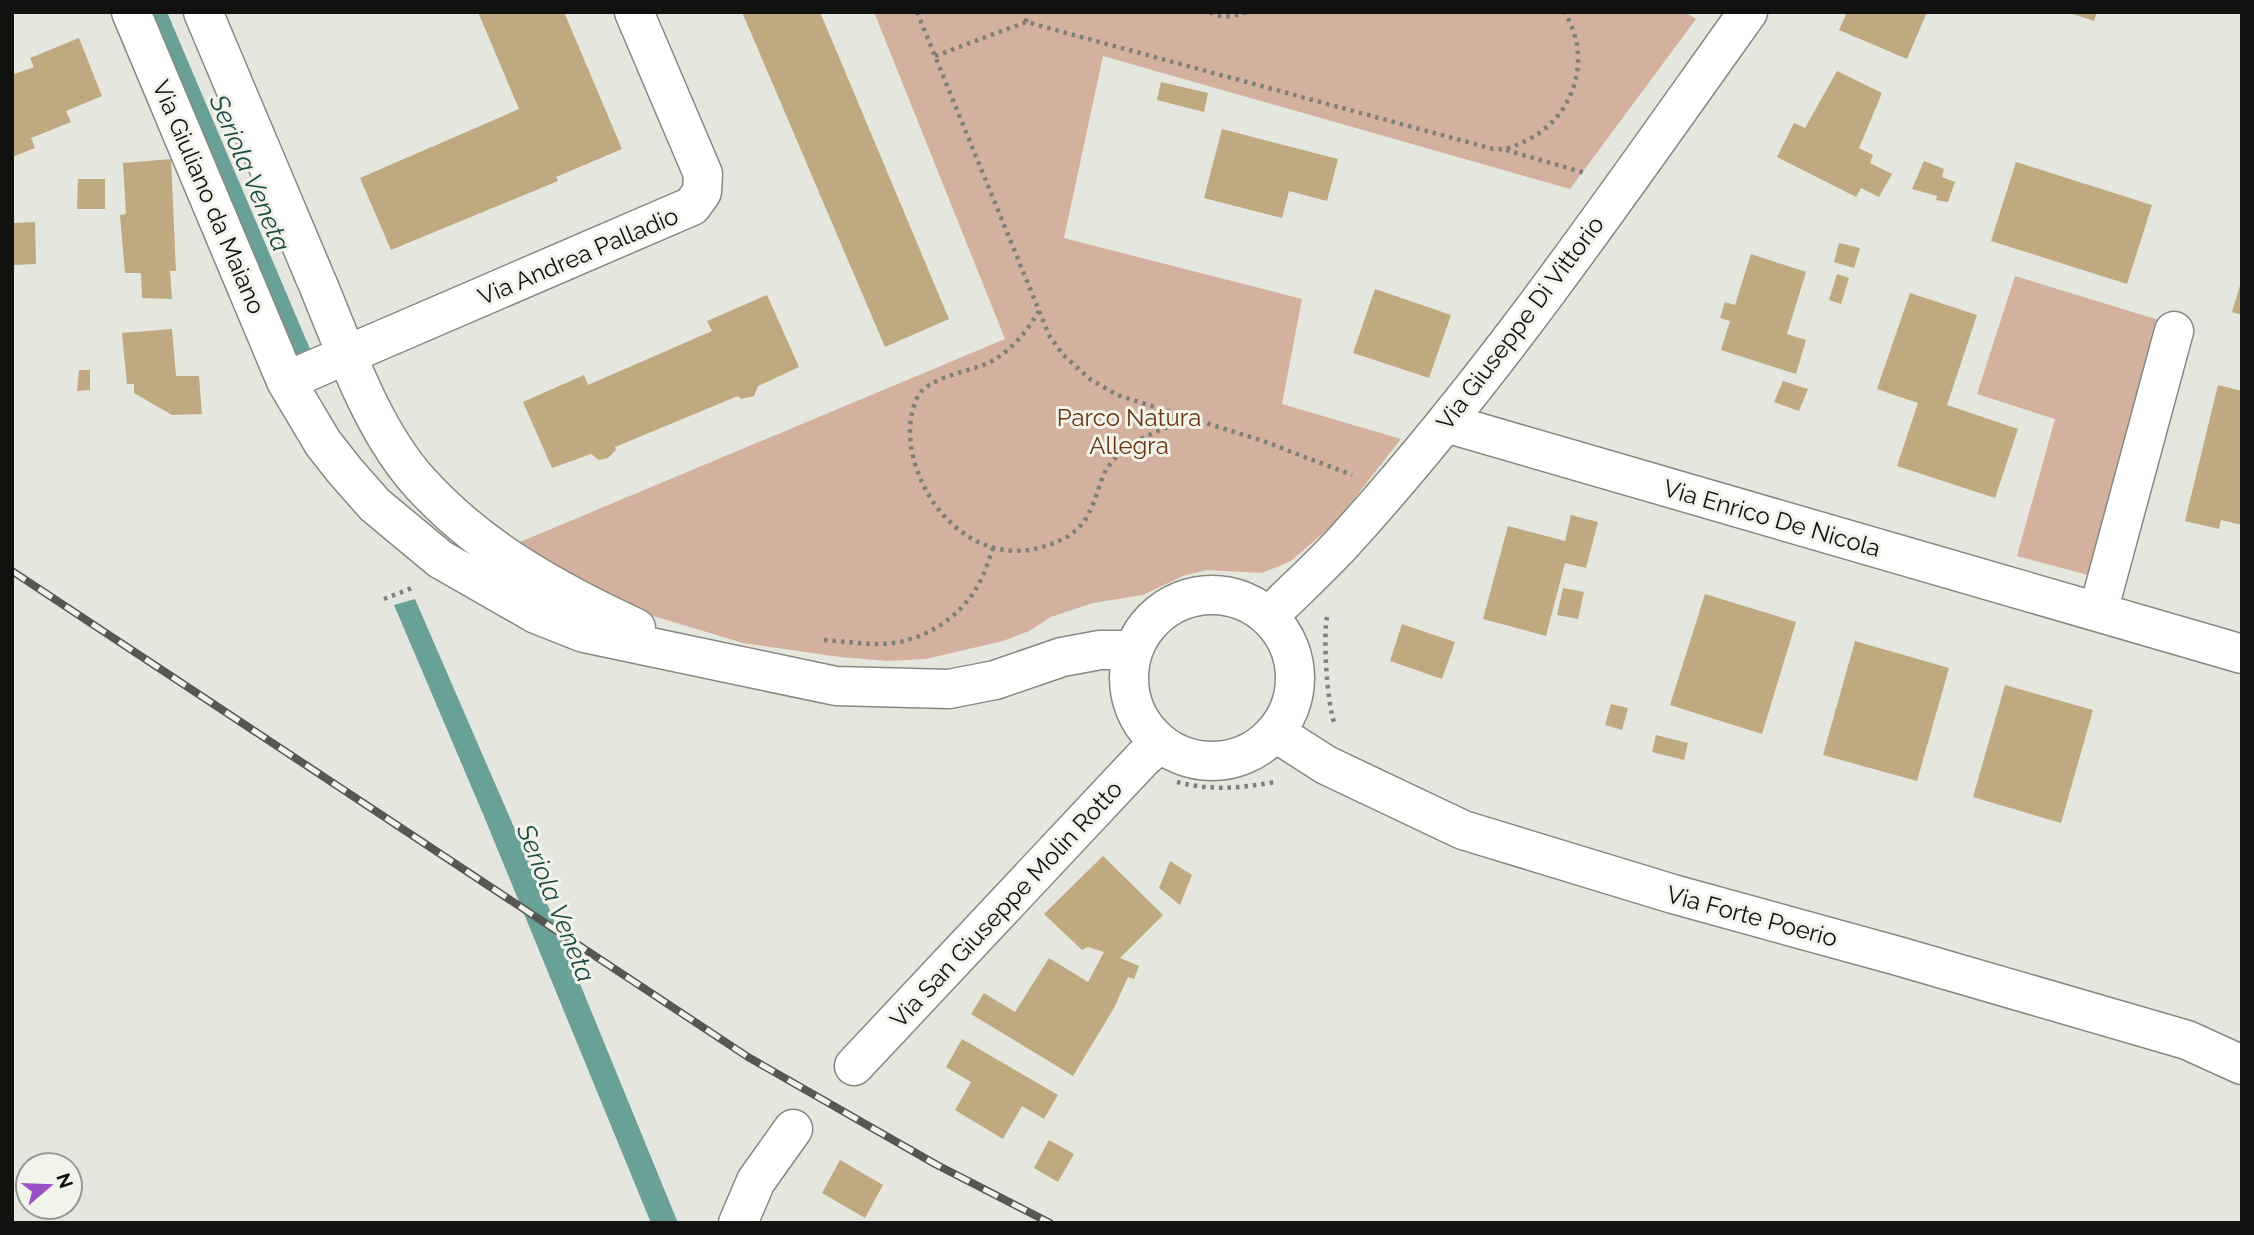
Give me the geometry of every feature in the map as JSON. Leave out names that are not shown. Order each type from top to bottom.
[{"type":"street","name":"Via Giuliano da Maiano","points":[[131,12],[286,381],[323,443],[374,505],[440,559],[536,614],[584,633],[836,686],[949,689],[995,680],[1062,657],[1100,650],[1132,650]]},
{"type":"street","name":"Via Giuliano da Maiano","points":[[203,12],[347,354],[397,454],[446,510],[537,578],[589,606],[698,657]]},
{"type":"street","name":"Via Andrea Palladio","points":[[347,354],[685,211],[698,200],[702,192],[703,174],[634,12]]},
{"type":"street","name":"Via Giuseppe Di Vittorio","points":[[1269,616],[1347,538],[1446,423],[1552,287],[1748,12]]},
{"type":"street","points":[[2098,612],[2174,331]]},
{"type":"street","points":[[286,381],[347,354]]},
{"type":"street","name":"Via Enrico De Nicola","points":[[1446,423],[2242,654]]},
{"type":"street","points":[[1201,594],[1222,594],[1255,605],[1269,616],[1288,642],[1296,667],[1294,696],[1276,733],[1256,750],[1244,756],[1216,762],[1188,758],[1161,744],[1144,727],[1131,699],[1128,680],[1132,650],[1152,619],[1177,601],[1201,594]]},
{"type":"street","name":"Via Forte Poerio","points":[[1276,733],[1326,765],[1463,830],[1673,894],[2187,1040],[2242,1065]]},
{"type":"street","name":"Via San Giuseppe Molin Rotto","points":[[854,1066],[1144,757],[1161,744]]},
{"type":"street","points":[[738,1223],[756,1181],[793,1129]]},
{"type":"path","points":[[917,12],[1049,335],[1063,355],[1090,379],[1117,395],[1264,441],[1389,489]]},
{"type":"path","points":[[1026,22],[1027,12]]},
{"type":"path","points":[[1210,12],[1222,16],[1247,12]]},
{"type":"path","points":[[1505,150],[1543,132],[1559,117],[1571,96],[1577,73],[1577,45],[1564,12]]},
{"type":"path","points":[[935,56],[1026,22],[1583,172],[1616,197]]},
{"type":"path","points":[[1039,310],[1031,326],[995,359],[938,380],[918,394],[911,414],[909,438],[916,470],[929,498],[942,517],[967,537],[993,548],[1027,551],[1065,537],[1081,526],[1106,471],[1121,455],[1160,428],[1192,420]]},
{"type":"path","points":[[811,640],[879,644],[897,642],[936,630],[956,614],[975,591],[993,548]]},
{"type":"path","points":[[384,600],[416,587]]},
{"type":"path","points":[[1330,607],[1324,634],[1329,708],[1340,731]]},
{"type":"green space","name":"Parco Natura Allegra","points":[[874,12],[1685,12],[1696,19],[1570,189],[1103,56],[1064,238],[1302,299],[1282,404],[1401,439],[1335,523],[1291,561],[1262,573],[1207,570],[1183,576],[1143,595],[1093,603],[1051,617],[1029,631],[1003,641],[926,659],[887,661],[743,643],[650,615],[508,547],[1005,339]]},
{"type":"green space","points":[[2015,276],[2162,321],[2088,575],[2017,556],[2055,419],[1977,394]]},
{"type":"water","points":[[149,12],[167,12],[310,349],[294,356]]},
{"type":"water","points":[[415,599],[549,908],[678,1223],[651,1223],[394,605]]},
{"type":"building","points":[[478,12],[564,12],[622,149],[556,177],[558,181],[391,250],[360,178],[519,109]]},
{"type":"building","points":[[742,12],[820,12],[949,319],[885,347]]},
{"type":"building","points":[[1847,12],[1927,12],[1907,59],[1839,30]]},
{"type":"building","points":[[2067,12],[2097,12],[2094,21]]},
{"type":"building","points":[[79,38],[102,96],[66,111],[71,122],[31,138],[35,148],[12,157],[12,75],[34,67],[30,58]]},
{"type":"building","points":[[1837,71],[1882,93],[1859,148],[1873,155],[1870,163],[1892,174],[1879,197],[1861,188],[1856,197],[1777,157],[1794,123],[1805,128]]},
{"type":"building","points":[[1161,82],[1208,93],[1204,112],[1157,100]]},
{"type":"building","points":[[1222,129],[1338,159],[1327,201],[1289,191],[1282,218],[1204,198]]},
{"type":"building","points":[[171,159],[176,271],[170,271],[172,299],[142,298],[141,273],[125,273],[120,215],[126,214],[123,163]]},
{"type":"building","points":[[1924,161],[1944,169],[1942,177],[1955,182],[1948,202],[1936,200],[1937,196],[1912,189]]},
{"type":"building","points":[[2016,162],[2152,205],[2127,284],[1991,241]]},
{"type":"building","points":[[78,179],[105,179],[105,209],[77,209]]},
{"type":"building","points":[[35,222],[36,264],[12,265],[12,223]]},
{"type":"building","points":[[1839,243],[1860,248],[1854,268],[1834,262]]},
{"type":"building","points":[[1751,254],[1806,272],[1787,334],[1806,340],[1796,374],[1721,350],[1730,321],[1720,318],[1725,302],[1735,305]]},
{"type":"building","points":[[1837,274],[1849,278],[1841,304],[1829,300]]},
{"type":"building","points":[[2242,282],[2242,315],[2232,312]]},
{"type":"building","points":[[1375,289],[1451,315],[1429,378],[1353,353]]},
{"type":"building","points":[[1910,293],[1977,315],[1947,405],[2018,429],[1995,498],[1897,466],[1918,403],[1877,389]]},
{"type":"building","points":[[767,295],[799,367],[758,386],[754,396],[741,399],[738,396],[615,447],[616,450],[608,458],[599,460],[591,454],[552,468],[523,402],[584,375],[588,385],[712,331],[707,321]]},
{"type":"building","points":[[172,329],[176,376],[199,376],[202,414],[172,415],[134,393],[134,384],[127,384],[122,333]]},
{"type":"building","points":[[79,370],[90,370],[90,390],[77,391]]},
{"type":"building","points":[[1783,381],[1808,389],[1799,411],[1774,402]]},
{"type":"building","points":[[2218,385],[2242,391],[2242,525],[2221,520],[2219,529],[2185,521]]},
{"type":"building","points":[[1571,515],[1598,522],[1586,568],[1565,563],[1546,636],[1483,619],[1508,526],[1565,541]]},
{"type":"building","points":[[1563,588],[1584,592],[1578,619],[1557,615]]},
{"type":"building","points":[[1705,594],[1796,622],[1762,734],[1670,705]]},
{"type":"building","points":[[1402,624],[1455,642],[1442,679],[1390,661]]},
{"type":"building","points":[[1855,641],[1949,668],[1917,781],[1823,755]]},
{"type":"building","points":[[2005,685],[2093,710],[2061,823],[1973,797]]},
{"type":"building","points":[[1611,704],[1628,708],[1622,730],[1605,725]]},
{"type":"building","points":[[1656,735],[1688,743],[1684,760],[1652,752]]},
{"type":"building","points":[[1103,856],[1163,915],[1120,958],[1139,966],[1134,979],[1128,977],[1114,1008],[1073,1076],[971,1014],[984,993],[1015,1012],[1049,958],[1088,982],[1104,952],[1088,947],[1082,950],[1044,914]]},
{"type":"building","points":[[1170,861],[1192,875],[1180,905],[1159,888]]},
{"type":"building","points":[[962,1039],[1058,1095],[1044,1119],[1022,1106],[1003,1139],[955,1110],[971,1082],[946,1067]]},
{"type":"building","points":[[1049,1140],[1074,1154],[1058,1182],[1034,1168]]},
{"type":"building","points":[[840,1160],[883,1185],[865,1218],[822,1193]]},
{"type":"railway","points":[[12,571],[748,1057],[937,1165],[1050,1223]]},
{"type":"water label","name":"Seriola Veneta","points":[[250,173]]},
{"type":"water label","name":"Seriola Veneta","points":[[556,903]]}]
